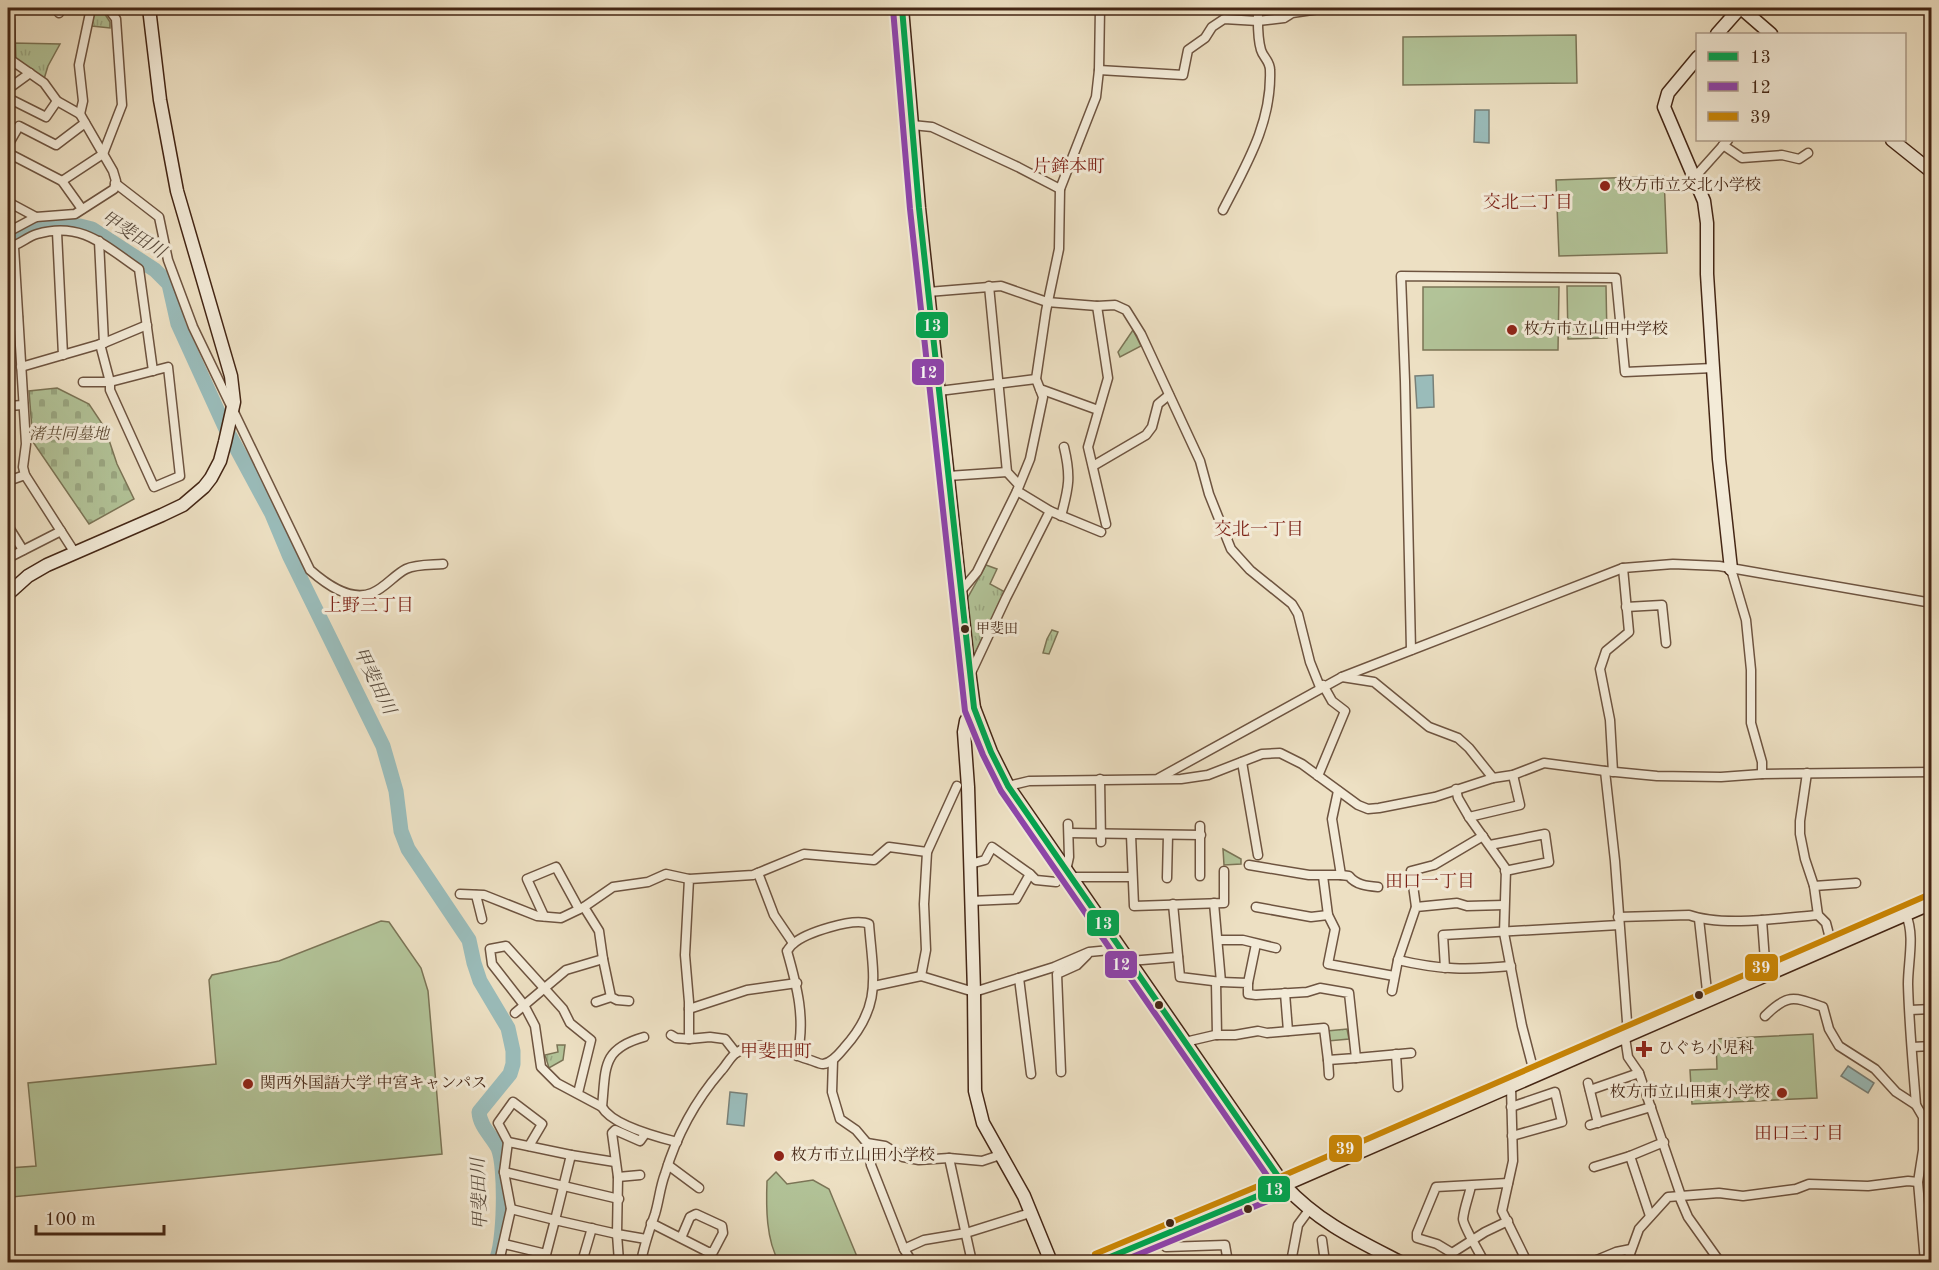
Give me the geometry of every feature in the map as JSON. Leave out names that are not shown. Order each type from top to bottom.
[{"type":"street","points":[[80,114],[83,101],[79,65],[91,8]]},
{"type":"street","points":[[62,181],[103,153],[122,105],[117,19],[108,8]]},
{"type":"street","points":[[8,594],[28,576],[47,565],[183,505],[204,487],[220,461],[234,402],[231,376],[177,191],[160,100],[148,8]]},
{"type":"street","points":[[902,8],[928,292],[970,675],[974,708],[991,752],[1008,786],[1284,1185],[1309,1210],[1329,1225],[1400,1263]]},
{"type":"street","points":[[961,591],[977,572],[1030,459],[1043,397],[1036,379],[1047,302],[1059,249],[1060,189],[1096,97],[1100,8]]},
{"type":"street","points":[[1223,210],[1260,136],[1268,101],[1270,68],[1267,58],[1261,51],[1258,8]]},
{"type":"street","points":[[1099,70],[1183,75],[1188,50],[1205,38],[1212,27],[1224,19],[1258,21],[1284,18],[1292,13],[1326,8]]},
{"type":"street","points":[[1718,33],[1740,8],[1770,33]]},
{"type":"street","points":[[8,18],[10,20],[11,60],[44,84],[57,101],[80,114],[113,171],[115,183],[114,189],[75,214],[36,217],[8,232]]},
{"type":"street","points":[[1696,59],[1668,93],[1664,107],[1704,201],[1719,459],[1731,569],[1746,620],[1751,670],[1751,723],[1762,762],[1762,774]]},
{"type":"street","points":[[8,90],[30,73]]},
{"type":"street","points":[[8,98],[46,117],[57,101]]},
{"type":"street","points":[[8,145],[20,126],[56,145],[86,123]]},
{"type":"street","points":[[912,125],[932,128],[949,135],[1060,189]]},
{"type":"street","points":[[1893,141],[1932,172]]},
{"type":"street","points":[[1694,178],[1726,142],[1742,158],[1782,155],[1799,159],[1808,153]]},
{"type":"street","points":[[8,153],[62,181],[82,209]]},
{"type":"street","points":[[115,183],[159,217],[168,260],[181,298],[310,570],[329,586],[347,593],[361,595],[373,593],[408,567],[443,564]]},
{"type":"street","points":[[8,202],[36,217]]},
{"type":"street","points":[[75,553],[22,467],[26,444],[11,247],[36,234],[72,231],[89,235],[139,269],[153,371]]},
{"type":"street","points":[[57,232],[63,355]]},
{"type":"street","points":[[83,382],[110,382],[168,367],[180,476],[154,487],[110,390],[110,382],[102,344],[99,242]]},
{"type":"street","points":[[1411,650],[1406,392],[1401,276],[1616,278],[1625,372],[1713,368]]},
{"type":"street","points":[[989,286],[1007,472],[1018,488],[1050,511],[1104,528],[1088,447],[1108,378],[1097,306]]},
{"type":"street","points":[[928,292],[1001,286],[1047,302],[1114,305],[1126,310],[1141,334],[1200,461],[1209,494],[1231,549],[1250,570],[1292,604],[1298,614],[1310,662],[1321,686],[1332,701],[1345,711],[1318,776]]},
{"type":"street","points":[[8,318],[18,317]]},
{"type":"street","points":[[21,367],[102,344],[147,325]]},
{"type":"street","points":[[939,391],[1036,379]]},
{"type":"street","points":[[1040,389],[1098,410]]},
{"type":"street","points":[[1093,466],[1146,435],[1152,427],[1158,404],[1169,395]]},
{"type":"street","points":[[8,406],[23,405]]},
{"type":"street","points":[[1061,516],[1069,486],[1069,468],[1064,447]]},
{"type":"street","points":[[948,476],[1007,472]]},
{"type":"street","points":[[8,482],[25,475]]},
{"type":"street","points":[[970,675],[1050,511]]},
{"type":"street","points":[[8,526],[23,550]]},
{"type":"street","points":[[8,558],[61,531]]},
{"type":"street","points":[[1159,778],[1342,676],[1623,568],[1673,564],[1719,566],[1932,603]]},
{"type":"street","points":[[1623,568],[1629,632],[1606,651],[1600,669],[1610,720],[1609,772],[1628,1057],[1640,1074],[1688,1217],[1720,1263]]},
{"type":"street","points":[[1626,607],[1662,605],[1666,643]]},
{"type":"street","points":[[1342,676],[1374,682],[1429,727],[1458,738],[1469,748],[1492,778]]},
{"type":"street","points":[[974,708],[966,721],[964,732],[962,787],[970,864],[975,1091],[983,1123],[1024,1196],[1051,1263]]},
{"type":"street","points":[[1008,786],[1029,781],[1181,779],[1208,775],[1262,754],[1280,753],[1302,764],[1358,805],[1368,808],[1435,797],[1492,778],[1513,776],[1544,763],[1657,776],[1721,777],[1762,774],[1932,772]]},
{"type":"street","points":[[1242,762],[1258,855]]},
{"type":"street","points":[[1807,773],[1800,834],[1805,859],[1815,886],[1818,915],[1826,923],[1833,946]]},
{"type":"street","points":[[1468,818],[1520,805],[1513,776]]},
{"type":"street","points":[[1100,779],[1101,838]]},
{"type":"street","points":[[921,976],[926,950],[924,904],[927,852],[962,787]]},
{"type":"street","points":[[1456,789],[1468,818],[1490,845],[1505,871],[1504,933],[1535,1076]]},
{"type":"street","points":[[1338,791],[1332,819],[1341,875]]},
{"type":"street","points":[[1069,874],[1069,829],[1101,838],[1168,835],[1201,830],[1200,876]]},
{"type":"street","points":[[1490,845],[1545,834],[1549,862],[1505,871]]},
{"type":"street","points":[[1131,835],[1134,906],[1224,903],[1224,871]]},
{"type":"street","points":[[1167,878],[1168,835]]},
{"type":"street","points":[[1392,991],[1398,960],[1416,907],[1411,871],[1434,866],[1483,836]]},
{"type":"street","points":[[460,894],[484,895],[537,916],[561,918],[613,887],[648,882],[666,874],[689,879],[758,873],[804,854],[874,860],[889,847],[927,852]]},
{"type":"street","points":[[970,864],[985,860],[992,847],[1036,880],[1056,882]]},
{"type":"street","points":[[1249,865],[1323,876],[1349,876],[1364,886],[1378,887]]},
{"type":"street","points":[[544,916],[527,879],[556,867],[581,908],[599,931],[611,997],[616,1000],[629,1001]]},
{"type":"street","points":[[758,873],[774,915],[793,943]]},
{"type":"street","points":[[970,900],[1016,899],[1030,874]]},
{"type":"street","points":[[1069,874],[1132,878]]},
{"type":"street","points":[[1323,876],[1328,915],[1335,929],[1328,964],[1394,976]]},
{"type":"street","points":[[689,879],[685,955],[689,1039]]},
{"type":"street","points":[[1815,886],[1856,884]]},
{"type":"street","points":[[476,895],[482,919]]},
{"type":"street","points":[[1214,903],[1218,940],[1217,1035]]},
{"type":"street","points":[[1416,907],[1457,903],[1467,906],[1504,905]]},
{"type":"street","points":[[1098,1263],[1284,1185],[1932,903]]},
{"type":"street","points":[[1173,904],[1180,977],[1248,983]]},
{"type":"street","points":[[1256,907],[1290,909],[1311,916],[1328,915]]},
{"type":"street","points":[[1444,968],[1443,935],[1504,933],[1689,915],[1699,919],[1762,920],[1818,915]]},
{"type":"street","points":[[1906,915],[1910,939],[1910,1010],[1916,1105]]},
{"type":"street","points":[[1699,919],[1708,1000]]},
{"type":"street","points":[[1762,920],[1766,975]]},
{"type":"street","points":[[641,1263],[668,1165],[677,1142],[705,1090],[736,1053],[754,1046],[776,1048],[797,1056],[824,1064],[833,1060],[864,1024],[872,1001],[874,986],[869,924],[863,921],[833,926],[793,943],[787,951],[797,983],[802,1035],[797,1056]]},
{"type":"street","points":[[1218,940],[1243,939],[1276,948]]},
{"type":"street","points":[[1256,944],[1248,994],[1307,992],[1320,988],[1349,993],[1356,1058]]},
{"type":"street","points":[[578,1093],[591,1040],[570,1023],[563,1009],[506,946],[486,949],[492,964],[524,1005],[535,1026],[541,1067],[557,1083],[602,1107],[606,1114],[645,1134],[677,1142]]},
{"type":"street","points":[[874,986],[921,976],[974,992],[1054,967],[1089,952],[1120,949]]},
{"type":"street","points":[[1061,1072],[1058,974],[1077,965],[1089,952]]},
{"type":"street","points":[[1130,961],[1178,957]]},
{"type":"street","points":[[515,1013],[566,970],[603,959]]},
{"type":"street","points":[[1398,960],[1444,968],[1511,966]]},
{"type":"street","points":[[1018,978],[1031,1074]]},
{"type":"street","points":[[689,1009],[747,990],[797,983]]},
{"type":"street","points":[[1285,993],[1288,1031]]},
{"type":"street","points":[[596,1002],[611,997]]},
{"type":"street","points":[[1765,1016],[1778,1003],[1787,998],[1797,998],[1823,1007],[1830,1029],[1839,1046],[1875,1069],[1896,1092],[1916,1105],[1927,1117],[1918,1182],[1925,1263]]},
{"type":"street","points":[[1910,1010],[1932,1009]]},
{"type":"street","points":[[1185,1042],[1217,1035],[1324,1028],[1329,1075]]},
{"type":"street","points":[[670,1035],[689,1039],[710,1037],[725,1039],[736,1053]]},
{"type":"street","points":[[602,1107],[606,1064],[618,1048],[644,1036]]},
{"type":"street","points":[[1912,1047],[1932,1046]]},
{"type":"street","points":[[1328,1060],[1412,1053]]},
{"type":"street","points":[[1395,1054],[1398,1087]]},
{"type":"street","points":[[833,1060],[832,1092],[840,1119],[856,1130],[867,1143],[871,1165],[904,1249],[912,1263]]},
{"type":"street","points":[[1640,1074],[1589,1086],[1594,1124],[1651,1107]]},
{"type":"street","points":[[1511,1087],[1513,1161],[1502,1211],[1527,1263]]},
{"type":"street","points":[[1511,1107],[1555,1092],[1562,1122],[1512,1136]]},
{"type":"street","points":[[499,1263],[511,1209],[504,1172],[508,1142],[498,1123],[513,1102],[542,1124],[529,1146]]},
{"type":"street","points":[[619,1263],[618,1177],[612,1133],[615,1130],[640,1141],[645,1134]]},
{"type":"street","points":[[508,1142],[615,1162]]},
{"type":"street","points":[[1594,1167],[1664,1142]]},
{"type":"street","points":[[867,1143],[885,1146],[903,1157],[919,1160],[949,1158],[982,1161],[1000,1155]]},
{"type":"street","points":[[504,1244],[545,1258],[571,1155]]},
{"type":"street","points":[[1630,1156],[1650,1216]]},
{"type":"street","points":[[949,1158],[972,1263]]},
{"type":"street","points":[[668,1165],[699,1188]]},
{"type":"street","points":[[504,1172],[619,1198]]},
{"type":"street","points":[[618,1177],[640,1175]]},
{"type":"street","points":[[1627,1263],[1639,1229],[1668,1197],[1719,1193],[1743,1197],[1796,1190],[1809,1185],[1868,1186],[1918,1182]]},
{"type":"street","points":[[1508,1183],[1436,1187],[1417,1238],[1437,1244],[1452,1253],[1508,1221]]},
{"type":"street","points":[[1471,1186],[1463,1219],[1465,1228],[1484,1263]]},
{"type":"street","points":[[511,1209],[646,1239]]},
{"type":"street","points":[[1291,1263],[1298,1225],[1309,1210]]},
{"type":"street","points":[[904,1249],[927,1239],[966,1233],[1030,1213]]},
{"type":"street","points":[[651,1223],[708,1252],[713,1252],[723,1233],[722,1226],[696,1214],[690,1216],[681,1238]]},
{"type":"street","points":[[582,1263],[592,1228]]},
{"type":"street","points":[[1158,1237],[1166,1247],[1225,1245],[1228,1263]]},
{"type":"street","points":[[1322,1240],[1325,1263]]},
{"type":"street","points":[[1592,1263],[1616,1252],[1631,1249]]},
{"type":"green space","points":[[94,8],[101,8],[110,22],[110,28],[92,26]]},
{"type":"green space","points":[[1576,35],[1577,83],[1403,85],[1403,37]]},
{"type":"green space","points":[[12,43],[60,44],[44,79],[13,59]]},
{"type":"green space","points":[[1664,176],[1667,253],[1559,256],[1556,180]]},
{"type":"green space","points":[[1567,286],[1606,286],[1607,338],[1568,339]]},
{"type":"green space","points":[[1423,287],[1559,287],[1558,350],[1423,350]]},
{"type":"green space","points":[[1133,330],[1141,346],[1120,357],[1118,352]]},
{"type":"green space","name":"渚共同墓地","points":[[57,388],[89,404],[105,428],[117,464],[134,499],[89,524],[33,442],[29,391]]},
{"type":"green space","points":[[986,565],[997,569],[990,584],[1005,592],[973,657],[967,599]]},
{"type":"green space","points":[[1052,630],[1058,632],[1049,654],[1043,653],[1047,639]]},
{"type":"green space","points":[[1223,849],[1241,859],[1241,864],[1224,865]]},
{"type":"green space","points":[[381,921],[389,922],[421,968],[428,991],[442,1154],[12,1197],[9,1168],[36,1166],[28,1083],[216,1064],[209,980],[212,975],[279,961]]},
{"type":"green space","points":[[1347,1029],[1349,1039],[1328,1041],[1327,1031]]},
{"type":"green space","points":[[1813,1034],[1817,1098],[1692,1104],[1690,1070],[1717,1069],[1716,1039]]},
{"type":"green space","points":[[557,1045],[565,1045],[563,1060],[549,1068],[545,1055],[558,1052]]},
{"type":"green space","points":[[776,1172],[787,1184],[813,1180],[829,1189],[858,1259],[847,1262],[779,1262],[769,1234],[767,1212],[767,1181]]},
{"type":"water","points":[[1475,110],[1489,110],[1489,143],[1474,142]]},
{"type":"water","points":[[1433,375],[1434,407],[1417,408],[1415,376]]},
{"type":"water","points":[[1848,1066],[1874,1083],[1868,1093],[1841,1076]]},
{"type":"water","points":[[730,1092],[747,1094],[744,1126],[727,1124]]},
{"type":"waterway","name":"甲斐田川","points":[[8,239],[41,228],[80,226],[92,229],[155,270],[169,284],[178,324],[225,427],[272,514],[290,557],[383,746],[396,791],[401,831],[408,849],[469,940],[480,981],[508,1028],[513,1051],[510,1074],[479,1112],[484,1127],[498,1148],[501,1157],[502,1224],[501,1240],[495,1262]]},
{"type":"transit line","name":"13","points":[[902,8],[919,208],[974,708],[991,752],[1008,786],[1284,1185]]},
{"type":"transit line","name":"12","points":[[893,9],[910,209],[965,711],[1001,791],[1277,1190]]},
{"type":"transit line","name":"39","points":[[1095,1254],[1280,1177],[1928,895]]},
{"type":"transit line","name":"13","points":[[1098,1262],[1284,1185]]},
{"type":"transit line","name":"12","points":[[1120,1262],[1287,1193]]},
{"type":"place","name":"枚方市立交北小学校","points":[[1605,186]]},
{"type":"place","name":"枚方市立山田中学校","points":[[1512,330]]},
{"type":"place","name":"甲斐田","points":[[965,629]]},
{"type":"place","name":"ひぐち小児科","points":[[1644,1049]]},
{"type":"place","name":"関西外国語大学 中宮キャンパス","points":[[248,1084]]},
{"type":"place","name":"枚方市立山田東小学校","points":[[1782,1093]]},
{"type":"place","name":"枚方市立山田小学校","points":[[779,1156]]},
{"type":"district","name":"片鉾本町","points":[[1069,167]]},
{"type":"district","name":"交北二丁目","points":[[1528,203]]},
{"type":"district","name":"交北一丁目","points":[[1259,530]]},
{"type":"district","name":"上野三丁目","points":[[369,606]]},
{"type":"district","name":"田口一丁目","points":[[1430,882]]},
{"type":"district","name":"甲斐田町","points":[[776,1052]]},
{"type":"district","name":"田口三丁目","points":[[1799,1134]]}]
